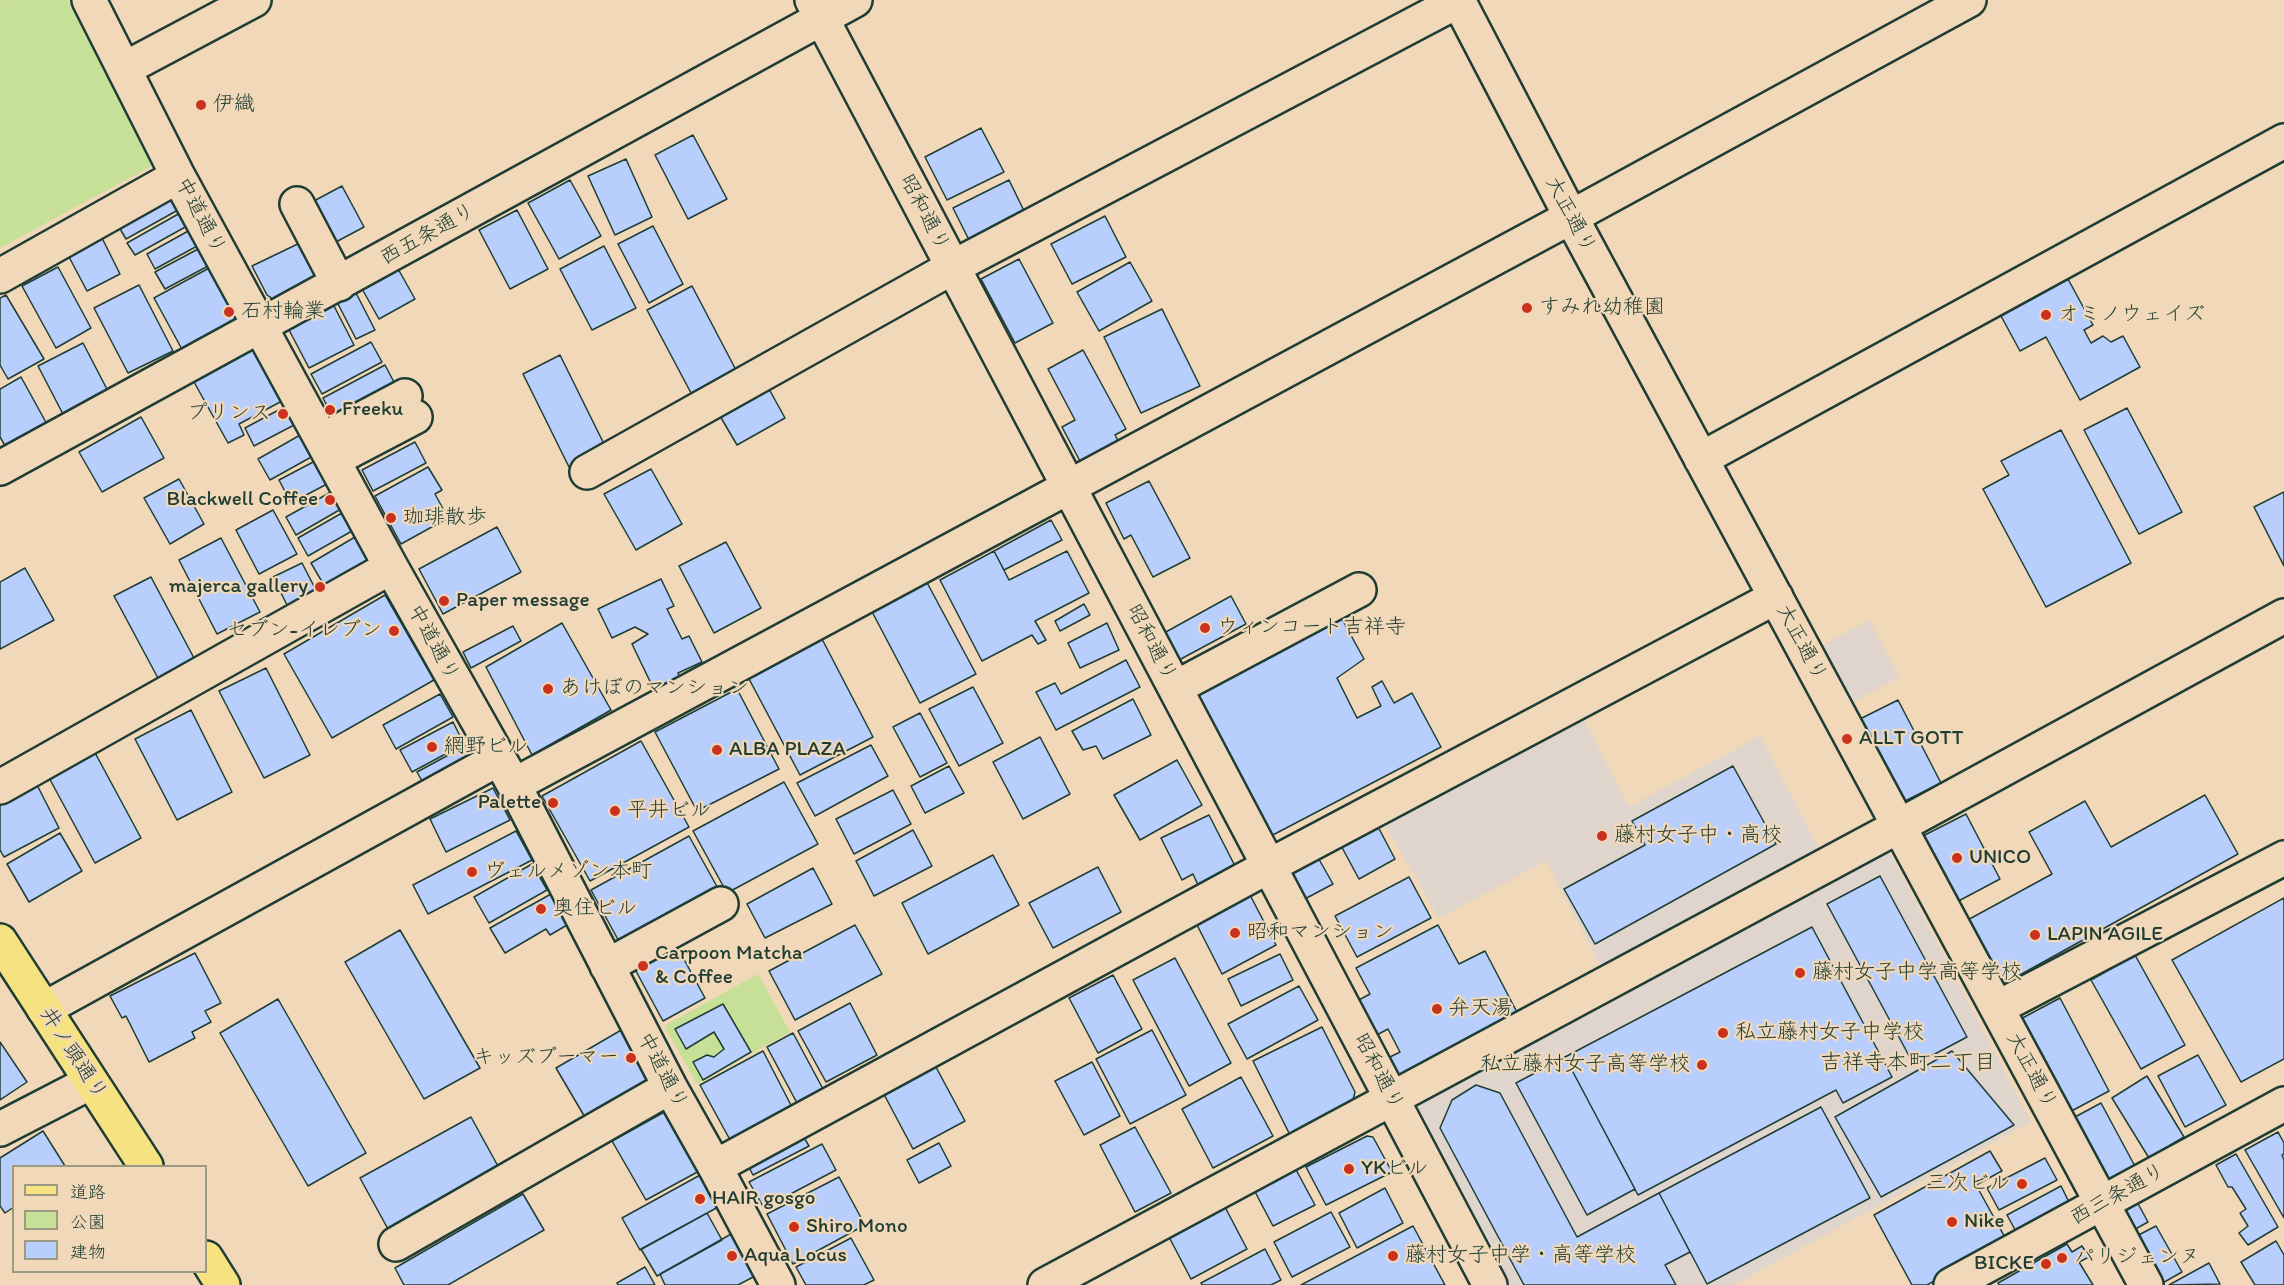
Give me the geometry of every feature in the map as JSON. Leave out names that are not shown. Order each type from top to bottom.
[{"type":"main road","name":"井ノ頭通り","points":[[0,942],[145,1165]]},
{"type":"main road","points":[[207,1260],[223,1285]]},
{"type":"street","name":"中道通り","points":[[88,0],[178,176],[506,772],[670,1087],[716,1167],[776,1284]]},
{"type":"street","points":[[124,69],[254,0]]},
{"type":"street","name":"西五条通り","points":[[0,468],[339,284],[817,9],[855,0]]},
{"type":"street","points":[[587,472],[952,267],[1459,0]]},
{"type":"street","name":"大正通り","points":[[1459,0],[1571,217],[2146,1285]]},
{"type":"street","points":[[44,1009],[1068,486],[1571,217],[1969,0]]},
{"type":"street","name":"昭和通り","points":[[817,9],[1490,1285]]},
{"type":"street","points":[[1701,459],[2284,141]]},
{"type":"street","points":[[0,276],[178,176]]},
{"type":"street","points":[[297,204],[339,284]]},
{"type":"street","points":[[328,450],[410,406]]},
{"type":"street","points":[[0,787],[392,567]]},
{"type":"street","points":[[1175,688],[1359,590]]},
{"type":"street","points":[[716,1167],[1269,866],[1776,597]]},
{"type":"street","points":[[1045,1285],[1899,826],[2284,616]]},
{"type":"street","points":[[1997,1008],[2284,858]]},
{"type":"street","points":[[607,966],[721,904]]},
{"type":"street","points":[[0,1129],[91,1082]]},
{"type":"street","points":[[396,1244],[670,1087]]},
{"type":"street","name":"西三条通り","points":[[1952,1285],[2284,1104]]},
{"type":"shaded area","points":[[1869,620],[1899,677],[1843,708],[1812,651]]},
{"type":"shaded area","name":"藤村女子中・高校","points":[[1578,708],[1629,807],[1760,736],[1825,860],[1605,974],[1546,861],[1439,918],[1378,813]]},
{"type":"shaded area","name":"藤村女子中学高等学校","points":[[1885,844],[2031,1122],[1734,1285],[1500,1285],[1408,1103]]},
{"type":"green space","points":[[3,0],[68,0],[155,164],[0,248],[0,2]]},
{"type":"green space","points":[[758,974],[790,1032],[697,1084],[664,1026]]},
{"type":"building","points":[[981,128],[1004,172],[947,200],[925,157]]},
{"type":"building","points":[[693,135],[727,199],[688,219],[655,155]]},
{"type":"building","points":[[626,159],[652,217],[615,235],[588,176]]},
{"type":"building","points":[[570,180],[601,236],[559,259],[528,203]]},
{"type":"building","points":[[1009,180],[1027,217],[971,244],[953,208]]},
{"type":"building","points":[[342,186],[364,227],[334,243],[312,202]]},
{"type":"building","points":[[171,197],[178,210],[126,239],[119,227]]},
{"type":"building","points":[[517,210],[548,269],[510,289],[479,230]]},
{"type":"building","points":[[180,213],[187,226],[135,255],[127,243]]},
{"type":"building","points":[[1105,216],[1126,257],[1072,284],[1051,244]]},
{"type":"building","points":[[653,226],[683,284],[649,303],[618,244]]},
{"type":"building","points":[[190,230],[199,245],[155,269],[147,254]]},
{"type":"building","points":[[102,238],[120,274],[87,291],[68,255]]},
{"type":"building","points":[[306,240],[323,274],[273,299],[267,295],[252,266]]},
{"type":"building","points":[[604,246],[636,308],[592,330],[560,269]]},
{"type":"building","points":[[200,248],[210,265],[165,289],[155,272]]},
{"type":"building","points":[[1019,259],[1053,323],[1015,343],[981,279]]},
{"type":"building","points":[[1130,262],[1152,301],[1099,331],[1077,292]]},
{"type":"building","points":[[58,267],[91,328],[56,348],[22,286]]},
{"type":"building","points":[[211,267],[241,323],[184,353],[154,298]]},
{"type":"building","points":[[397,267],[415,299],[379,319],[361,287]]},
{"type":"building","points":[[2068,279],[2093,325],[2084,330],[2091,343],[2103,336],[2111,342],[2123,336],[2140,367],[2080,400],[2046,337],[2020,351],[2001,316]]},
{"type":"building","points":[[139,285],[173,351],[128,373],[94,308]]},
{"type":"building","points":[[692,286],[736,370],[691,393],[647,310]]},
{"type":"building","points":[[355,291],[375,330],[356,339],[336,300]]},
{"type":"building","points":[[6,295],[44,359],[8,379],[0,365],[0,298]]},
{"type":"building","points":[[333,304],[354,345],[309,368],[288,328]]},
{"type":"building","points":[[1162,309],[1200,386],[1141,413],[1104,337]]},
{"type":"building","points":[[371,342],[382,362],[322,394],[311,374]]},
{"type":"building","points":[[83,343],[110,395],[65,418],[38,366]]},
{"type":"building","points":[[254,349],[282,401],[239,424],[244,435],[228,443],[194,382]]},
{"type":"building","points":[[1083,350],[1126,429],[1115,435],[1120,444],[1082,465],[1062,427],[1075,420],[1048,369]]},
{"type":"building","points":[[560,355],[606,448],[569,467],[523,374]]},
{"type":"building","points":[[385,365],[396,386],[333,418],[323,398]]},
{"type":"building","points":[[21,377],[48,426],[7,449],[0,437],[0,389]]},
{"type":"building","points":[[769,389],[785,418],[737,445],[720,416]]},
{"type":"building","points":[[286,406],[296,424],[254,446],[245,428]]},
{"type":"building","points":[[2127,408],[2182,512],[2139,534],[2084,430]]},
{"type":"building","points":[[141,417],[164,458],[102,492],[79,452]]},
{"type":"building","points":[[2061,430],[2131,563],[2046,607],[1983,489],[2009,475],[2001,461]]},
{"type":"building","points":[[302,434],[313,456],[270,480],[258,459]]},
{"type":"building","points":[[415,442],[426,463],[373,491],[362,470]]},
{"type":"building","points":[[315,461],[327,484],[291,503],[279,480]]},
{"type":"building","points":[[428,467],[442,490],[435,494],[448,518],[401,544],[375,496]]},
{"type":"building","points":[[651,469],[682,524],[636,550],[604,494]]},
{"type":"building","points":[[179,479],[204,524],[170,544],[144,498]]},
{"type":"building","points":[[1149,481],[1190,558],[1153,577],[1131,535],[1124,539],[1106,503]]},
{"type":"building","points":[[331,492],[341,509],[296,535],[286,517]]},
{"type":"building","points":[[2284,492],[2284,566],[2254,507]]},
{"type":"building","points":[[273,510],[297,554],[259,574],[236,530]]},
{"type":"building","points":[[342,513],[352,531],[308,556],[298,538]]},
{"type":"building","points":[[1051,520],[1062,540],[1004,570],[994,551]]},
{"type":"building","points":[[497,527],[521,572],[443,614],[419,569]]},
{"type":"building","points":[[355,537],[368,562],[328,592],[311,563]]},
{"type":"building","points":[[221,538],[260,612],[217,634],[179,560]]},
{"type":"building","points":[[726,542],[761,608],[714,633],[679,566]]},
{"type":"building","points":[[994,551],[1009,580],[1067,551],[1089,593],[1035,621],[1046,640],[1038,644],[1032,635],[982,661],[940,580]]},
{"type":"building","points":[[302,563],[320,598],[291,613],[273,577]]},
{"type":"building","points":[[25,568],[54,620],[0,649],[0,582]]},
{"type":"building","points":[[151,577],[195,660],[159,680],[114,596]]},
{"type":"building","points":[[924,577],[976,674],[920,703],[869,606]]},
{"type":"building","points":[[661,579],[674,606],[667,609],[682,639],[689,636],[702,662],[678,673],[683,685],[658,698],[632,644],[648,634],[635,627],[612,638],[598,609]]},
{"type":"building","points":[[385,595],[434,680],[332,738],[284,654]]},
{"type":"building","name":"ウィンコート吉祥寺","points":[[1231,596],[1246,624],[1179,660],[1164,633]]},
{"type":"building","points":[[1084,604],[1090,615],[1060,631],[1055,621]]},
{"type":"building","points":[[1342,619],[1364,659],[1337,678],[1357,718],[1381,706],[1372,687],[1382,681],[1394,703],[1412,693],[1441,747],[1267,838],[1192,698]]},
{"type":"building","name":"あけぼのマンション","points":[[562,623],[611,710],[532,755],[486,667]]},
{"type":"building","points":[[1107,623],[1119,650],[1080,668],[1068,643]]},
{"type":"building","points":[[513,626],[521,641],[471,668],[463,652]]},
{"type":"building","points":[[822,639],[873,737],[800,775],[748,677]]},
{"type":"building","points":[[1126,660],[1140,687],[1056,730],[1036,692],[1055,683],[1061,694]]},
{"type":"building","points":[[266,668],[310,755],[264,778],[219,691]]},
{"type":"building","points":[[973,687],[1003,743],[959,766],[929,709]]},
{"type":"building","name":"ALBA PLAZA","points":[[737,689],[779,769],[697,811],[655,732]]},
{"type":"building","points":[[440,694],[453,717],[396,749],[383,725]]},
{"type":"building","points":[[1133,699],[1151,735],[1103,759],[1096,746],[1083,750],[1072,731]]},
{"type":"building","points":[[1898,700],[1941,783],[1899,804],[1856,721]]},
{"type":"building","points":[[191,710],[232,792],[177,820],[135,739]]},
{"type":"building","points":[[920,713],[947,763],[920,777],[893,727]]},
{"type":"building","name":"網野ビル","points":[[453,722],[464,744],[412,772],[400,750]]},
{"type":"building","points":[[1040,737],[1070,794],[1023,819],[993,762]]},
{"type":"building","name":"平井ビル","points":[[641,741],[689,827],[590,881],[542,796]]},
{"type":"building","points":[[467,745],[474,761],[427,790],[417,772]]},
{"type":"building","points":[[871,745],[888,776],[815,816],[797,783]]},
{"type":"building","points":[[93,749],[141,838],[95,863],[47,774]]},
{"type":"building","points":[[1177,760],[1202,805],[1140,840],[1114,795]]},
{"type":"building","points":[[949,766],[964,793],[925,813],[911,786]]},
{"type":"building","points":[[1733,766],[1776,844],[1595,944],[1564,889],[1645,845],[1632,821]]},
{"type":"building","points":[[784,782],[818,844],[727,893],[693,831]]},
{"type":"building","points":[[36,783],[59,828],[4,857],[0,850],[0,802]]},
{"type":"building","points":[[493,788],[510,820],[446,852],[430,819]]},
{"type":"building","points":[[893,790],[911,824],[854,854],[836,819]]},
{"type":"building","points":[[2205,795],[2238,854],[2000,986],[1964,922],[2052,874],[2029,832],[2085,801],[2111,847]]},
{"type":"building","points":[[1966,814],[2000,879],[1951,905],[1917,839]]},
{"type":"building","points":[[1209,815],[1235,866],[1198,885],[1193,874],[1182,880],[1161,838]]},
{"type":"building","points":[[1376,823],[1395,859],[1359,879],[1339,842]]},
{"type":"building","points":[[913,830],[932,866],[874,896],[856,861]]},
{"type":"building","name":"ヴェルメゾン本町","points":[[516,831],[532,860],[428,914],[413,885]]},
{"type":"building","points":[[60,833],[82,871],[29,902],[7,864]]},
{"type":"building","points":[[689,836],[720,892],[622,947],[591,890]]},
{"type":"building","points":[[1316,854],[1333,884],[1301,901],[1284,871]]},
{"type":"building","points":[[993,855],[1019,905],[928,954],[902,903]]},
{"type":"building","points":[[532,864],[547,890],[489,923],[474,897]]},
{"type":"building","points":[[1098,867],[1121,912],[1053,948],[1029,903]]},
{"type":"building","points":[[813,868],[832,904],[765,938],[747,904]]},
{"type":"building","points":[[1880,876],[1967,1037],[1914,1065],[1827,904]]},
{"type":"building","points":[[1409,877],[1431,918],[1357,957],[1335,916]]},
{"type":"building","name":"昭和マンション","points":[[1249,893],[1276,945],[1222,974],[1195,921]]},
{"type":"building","name":"奥住ビル","points":[[551,894],[567,925],[550,935],[546,929],[505,953],[490,928]]},
{"type":"building","points":[[2284,898],[2284,1059],[2241,1082],[2172,960]]},
{"type":"building","points":[[855,925],[882,974],[795,1020],[769,971]]},
{"type":"building","name":"弁天湯","points":[[1438,925],[1459,964],[1485,951],[1519,1016],[1397,1080],[1386,1059],[1400,1052],[1388,1029],[1373,1037],[1355,1002],[1370,994],[1356,968]]},
{"type":"building","points":[[1812,927],[1892,1077],[1843,1103],[1836,1090],[1638,1195],[1565,1057]]},
{"type":"building","points":[[400,930],[480,1068],[424,1099],[345,962]]},
{"type":"building","points":[[673,939],[705,998],[663,1021],[631,962]]},
{"type":"building","points":[[195,953],[221,1003],[205,1011],[211,1022],[192,1032],[195,1038],[149,1062],[126,1016],[122,1018],[110,996]]},
{"type":"building","points":[[1280,954],[1293,980],[1241,1006],[1228,979]]},
{"type":"building","points":[[2135,955],[2185,1045],[2141,1069],[2091,980]]},
{"type":"building","points":[[1175,958],[1231,1063],[1189,1086],[1133,980]]},
{"type":"building","points":[[1113,975],[1142,1029],[1098,1053],[1069,998]]},
{"type":"building","points":[[1299,986],[1318,1020],[1247,1059],[1228,1024]]},
{"type":"building","points":[[2060,998],[2109,1091],[2064,1115],[2015,1022]]},
{"type":"building","points":[[278,999],[366,1153],[308,1186],[220,1033]]},
{"type":"building","points":[[850,1003],[877,1055],[826,1082],[798,1031]]},
{"type":"building","points":[[723,1004],[751,1052],[703,1080],[693,1062],[707,1055],[714,1057],[724,1049],[714,1032],[686,1049],[675,1029]]},
{"type":"building","points":[[1322,1027],[1355,1092],[1352,1104],[1290,1135],[1253,1061]]},
{"type":"building","points":[[623,1029],[653,1080],[586,1119],[556,1068]]},
{"type":"building","points":[[1152,1030],[1186,1095],[1130,1124],[1096,1059]]},
{"type":"building","points":[[793,1033],[823,1089],[797,1103],[767,1047]]},
{"type":"building","points":[[0,1042],[27,1082],[0,1100]]},
{"type":"building","points":[[763,1051],[793,1109],[734,1140],[729,1138],[700,1085]]},
{"type":"building","points":[[1952,1051],[2014,1125],[1881,1197],[1835,1117]]},
{"type":"building","points":[[2198,1055],[2226,1105],[2185,1127],[2158,1076]]},
{"type":"building","points":[[930,1056],[965,1121],[913,1149],[878,1083]]},
{"type":"building","points":[[1565,1057],[1635,1189],[1587,1215],[1516,1083]]},
{"type":"building","points":[[1092,1062],[1120,1116],[1084,1135],[1055,1081]]},
{"type":"building","points":[[2147,1076],[2184,1137],[2149,1158],[2112,1098]]},
{"type":"building","points":[[1241,1077],[1273,1136],[1213,1168],[1182,1109]]},
{"type":"building","points":[[1476,1085],[1500,1093],[1577,1237],[1659,1193],[1690,1252],[1665,1265],[1676,1285],[1524,1285],[1440,1128],[1452,1100]]},
{"type":"building","points":[[2101,1103],[2137,1170],[2098,1188],[2062,1124]]},
{"type":"building","points":[[1821,1107],[1870,1198],[1707,1284],[1659,1193]]},
{"type":"building","points":[[668,1110],[701,1170],[646,1200],[612,1141]]},
{"type":"building","points":[[471,1117],[499,1168],[388,1229],[360,1178]]},
{"type":"building","points":[[1135,1127],[1171,1193],[1135,1212],[1100,1145]]},
{"type":"building","points":[[799,1129],[809,1146],[753,1175],[744,1158]]},
{"type":"building","points":[[43,1131],[64,1165],[12,1165],[12,1208],[5,1213],[0,1206],[0,1158]]},
{"type":"building","points":[[2278,1132],[2284,1143],[2284,1154],[2282,1155],[2284,1160],[2284,1218],[2245,1150]]},
{"type":"building","name":"YKビル","points":[[1367,1136],[1373,1137],[1392,1172],[1326,1205],[1306,1167]]},
{"type":"building","points":[[939,1143],[951,1166],[919,1183],[907,1160]]},
{"type":"building","points":[[822,1144],[836,1170],[764,1208],[749,1182]]},
{"type":"building","points":[[1990,1151],[2002,1171],[1976,1185],[2007,1241],[1927,1285],[1912,1285],[1874,1215]]},
{"type":"building","points":[[2236,1154],[2278,1227],[2248,1245],[2239,1233],[2248,1226],[2240,1213],[2246,1209],[2232,1187],[2228,1187],[2216,1165]]},
{"type":"building","name":"三次ビル","points":[[2045,1158],[2057,1180],[1999,1210],[1987,1188]]},
{"type":"building","points":[[1294,1166],[1315,1205],[1273,1226],[1253,1188]]},
{"type":"building","points":[[702,1174],[720,1206],[640,1250],[622,1218]]},
{"type":"building","points":[[839,1177],[865,1225],[793,1264],[767,1214]]},
{"type":"building","points":[[2061,1186],[2071,1206],[2019,1237],[2007,1215]]},
{"type":"building","points":[[1385,1188],[1403,1223],[1357,1248],[1339,1213]]},
{"type":"building","points":[[523,1194],[544,1230],[448,1285],[404,1285],[395,1268]]},
{"type":"building","points":[[2136,1200],[2148,1222],[2123,1236],[2111,1213]]},
{"type":"building","points":[[1225,1207],[1247,1249],[1191,1279],[1169,1237]]},
{"type":"building","points":[[1331,1212],[1350,1247],[1292,1277],[1274,1242]]},
{"type":"building","points":[[707,1213],[722,1240],[657,1276],[641,1249]]},
{"type":"building","name":"藤村女子中学・高等学校","points":[[1413,1226],[1445,1285],[1301,1285]]},
{"type":"building","points":[[2156,1226],[2182,1272],[2159,1285],[2127,1241]]},
{"type":"building","points":[[733,1233],[757,1275],[738,1285],[665,1285],[660,1274]]},
{"type":"building","points":[[851,1238],[874,1280],[864,1285],[806,1285],[796,1267]]},
{"type":"building","points":[[2276,1241],[2284,1255],[2284,1285],[2255,1285],[2241,1262]]},
{"type":"building","points":[[2067,1244],[2072,1252],[2082,1246],[2089,1257],[2079,1262],[2093,1285],[1999,1285],[1998,1283]]},
{"type":"building","points":[[1265,1249],[1281,1280],[1271,1285],[1202,1285],[1201,1283]]},
{"type":"building","points":[[2209,1263],[2220,1284],[2169,1285]]},
{"type":"building","points":[[645,1267],[655,1285],[618,1285],[617,1283]]},
{"type":"place","name":"伊織","points":[[201,105]]},
{"type":"place","name":"すみれ幼稚園","points":[[1527,308]]},
{"type":"place","name":"石村輪業","points":[[229,312]]},
{"type":"place","name":"オミノウェイズ","points":[[2046,315]]},
{"type":"place","name":"Freeku","points":[[330,410]]},
{"type":"place","name":"プリンス","points":[[283,414]]},
{"type":"place","name":"Blackwell Coffee","points":[[330,500]]},
{"type":"place","name":"珈琲散歩","points":[[391,518]]},
{"type":"place","name":"majerca gallery","points":[[320,587]]},
{"type":"place","name":"Paper message","points":[[444,601]]},
{"type":"place","name":"ウィンコート吉祥寺","points":[[1205,628]]},
{"type":"place","name":"セブン-イレブン","points":[[394,631]]},
{"type":"place","name":"あけぼのマンション","points":[[548,689]]},
{"type":"place","name":"ALLT GOTT","points":[[1847,739]]},
{"type":"place","name":"網野ビル","points":[[432,747]]},
{"type":"place","name":"ALBA PLAZA","points":[[717,750]]},
{"type":"place","name":"Palette","points":[[553,803]]},
{"type":"place","name":"平井ビル","points":[[615,811]]},
{"type":"place","name":"藤村女子中・高校","points":[[1602,836]]},
{"type":"place","name":"UNICO","points":[[1957,858]]},
{"type":"place","name":"ヴェルメゾン本町","points":[[472,872]]},
{"type":"place","name":"奥住ビル","points":[[541,909]]},
{"type":"place","name":"昭和マンション","points":[[1235,933]]},
{"type":"place","name":"LAPIN AGILE","points":[[2035,935]]},
{"type":"place","name":"Carpoon Matcha & Coffee","points":[[643,966]]},
{"type":"place","name":"藤村女子中学高等学校","points":[[1800,973]]},
{"type":"place","name":"弁天湯","points":[[1437,1009]]},
{"type":"place","name":"私立藤村女子中学校","points":[[1723,1033]]},
{"type":"place","name":"キッズブーマー","points":[[631,1058]]},
{"type":"place","name":"私立藤村女子高等学校","points":[[1702,1065]]},
{"type":"place","name":"YKビル","points":[[1349,1169]]},
{"type":"place","name":"三次ビル","points":[[2022,1184]]},
{"type":"place","name":"HAIR gosgo","points":[[700,1199]]},
{"type":"place","name":"Nike","points":[[1952,1222]]},
{"type":"place","name":"Shiro Mono","points":[[794,1227]]},
{"type":"place","name":"Aqua Locus","points":[[732,1256]]},
{"type":"place","name":"藤村女子中学・高等学校","points":[[1393,1256]]},
{"type":"place","name":"パリジェンヌ","points":[[2062,1258]]},
{"type":"place","name":"BICKE","points":[[2046,1264]]},
{"type":"district","name":"吉祥寺本町二丁目","points":[[1908,1063]]}]
